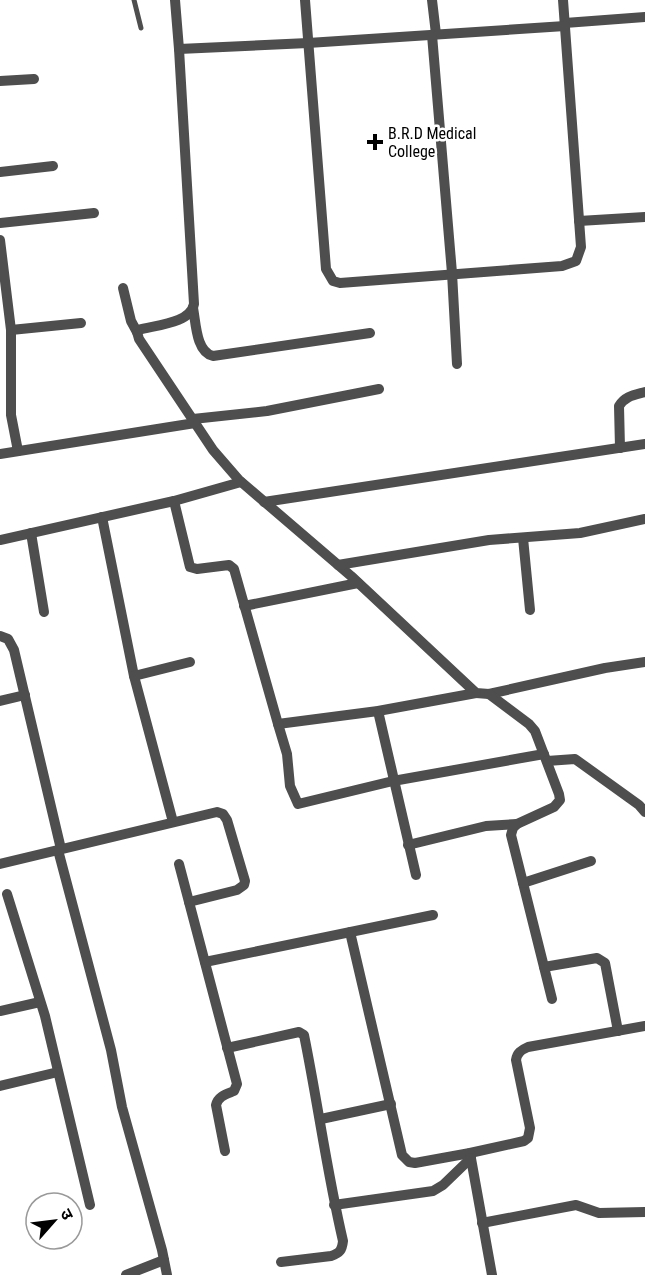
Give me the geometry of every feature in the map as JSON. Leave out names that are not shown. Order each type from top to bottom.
[{"type":"street","points":[[175,0],[193,308],[200,345],[207,355],[213,356],[370,333]]},
{"type":"street","points":[[305,0],[326,269],[328,276],[340,283],[569,265],[580,256],[564,0]]},
{"type":"street","points":[[432,0],[457,364]]},
{"type":"street","points":[[179,49],[434,35],[645,17]]},
{"type":"street","points":[[0,81],[34,79]]},
{"type":"street","points":[[0,172],[53,166]]},
{"type":"street","points":[[0,223],[94,213]]},
{"type":"street","points":[[579,221],[645,217]]},
{"type":"street","points":[[0,240],[11,330],[11,416],[18,451]]},
{"type":"street","points":[[123,288],[131,321],[139,339],[213,450],[241,482],[338,565],[476,693]]},
{"type":"street","points":[[137,332],[185,318],[193,308]]},
{"type":"street","points":[[11,330],[81,323]]},
{"type":"street","points":[[0,454],[267,411],[379,388]]},
{"type":"street","points":[[620,448],[619,406],[630,396],[645,392]]},
{"type":"street","points":[[264,502],[645,444]]},
{"type":"street","points":[[0,540],[174,501],[241,482]]},
{"type":"street","points":[[174,501],[190,567],[196,569],[225,565],[232,567],[287,754],[290,786],[298,804],[393,781],[546,757],[575,759],[639,805],[645,812]]},
{"type":"street","points":[[102,517],[134,676],[173,822]]},
{"type":"street","points":[[338,565],[478,542],[589,531],[645,519]]},
{"type":"street","points":[[31,533],[44,612]]},
{"type":"street","points":[[523,538],[530,610]]},
{"type":"street","points":[[244,606],[358,583]]},
{"type":"street","points":[[0,636],[8,639],[12,644],[60,849],[111,1050],[122,1107],[167,1275]]},
{"type":"street","points":[[134,676],[190,662]]},
{"type":"street","points":[[278,724],[378,711],[476,693],[489,694],[605,668],[645,662]]},
{"type":"street","points":[[408,845],[486,826],[517,824],[554,807],[560,800],[535,731],[489,694]]},
{"type":"street","points":[[0,701],[25,695]]},
{"type":"street","points":[[378,711],[416,875]]},
{"type":"street","points":[[0,864],[211,812],[223,814],[227,820],[245,881],[244,885],[237,890],[189,902]]},
{"type":"street","points":[[517,824],[511,835],[552,999]]},
{"type":"street","points":[[523,883],[591,861]]},
{"type":"street","points":[[179,864],[237,1084],[234,1091],[217,1100],[216,1105],[225,1151]]},
{"type":"street","points":[[8,894],[40,1002],[90,1205]]},
{"type":"street","points":[[205,962],[433,915]]},
{"type":"street","points":[[350,932],[402,1155],[409,1162],[470,1156],[524,1141],[528,1137],[530,1128],[516,1060],[517,1054],[522,1049],[645,1026]]},
{"type":"street","points":[[544,967],[602,959],[605,963],[618,1031]]},
{"type":"street","points":[[0,1011],[40,1002]]},
{"type":"street","points":[[227,1048],[302,1033],[304,1035],[321,1119],[334,1204],[343,1240],[339,1253],[281,1262]]},
{"type":"street","points":[[0,1086],[58,1072]]},
{"type":"street","points":[[321,1119],[391,1104]]},
{"type":"street","points":[[334,1204],[433,1191],[443,1185],[470,1156]]},
{"type":"street","points":[[470,1156],[492,1275]]},
{"type":"street","points":[[482,1223],[576,1205],[599,1213],[645,1212]]},
{"type":"street","points":[[126,1275],[164,1260]]},
{"type":"lane","points":[[134,0],[141,28]]},
{"type":"place","name":"B.R.D Medical College","points":[[375,142]]}]
